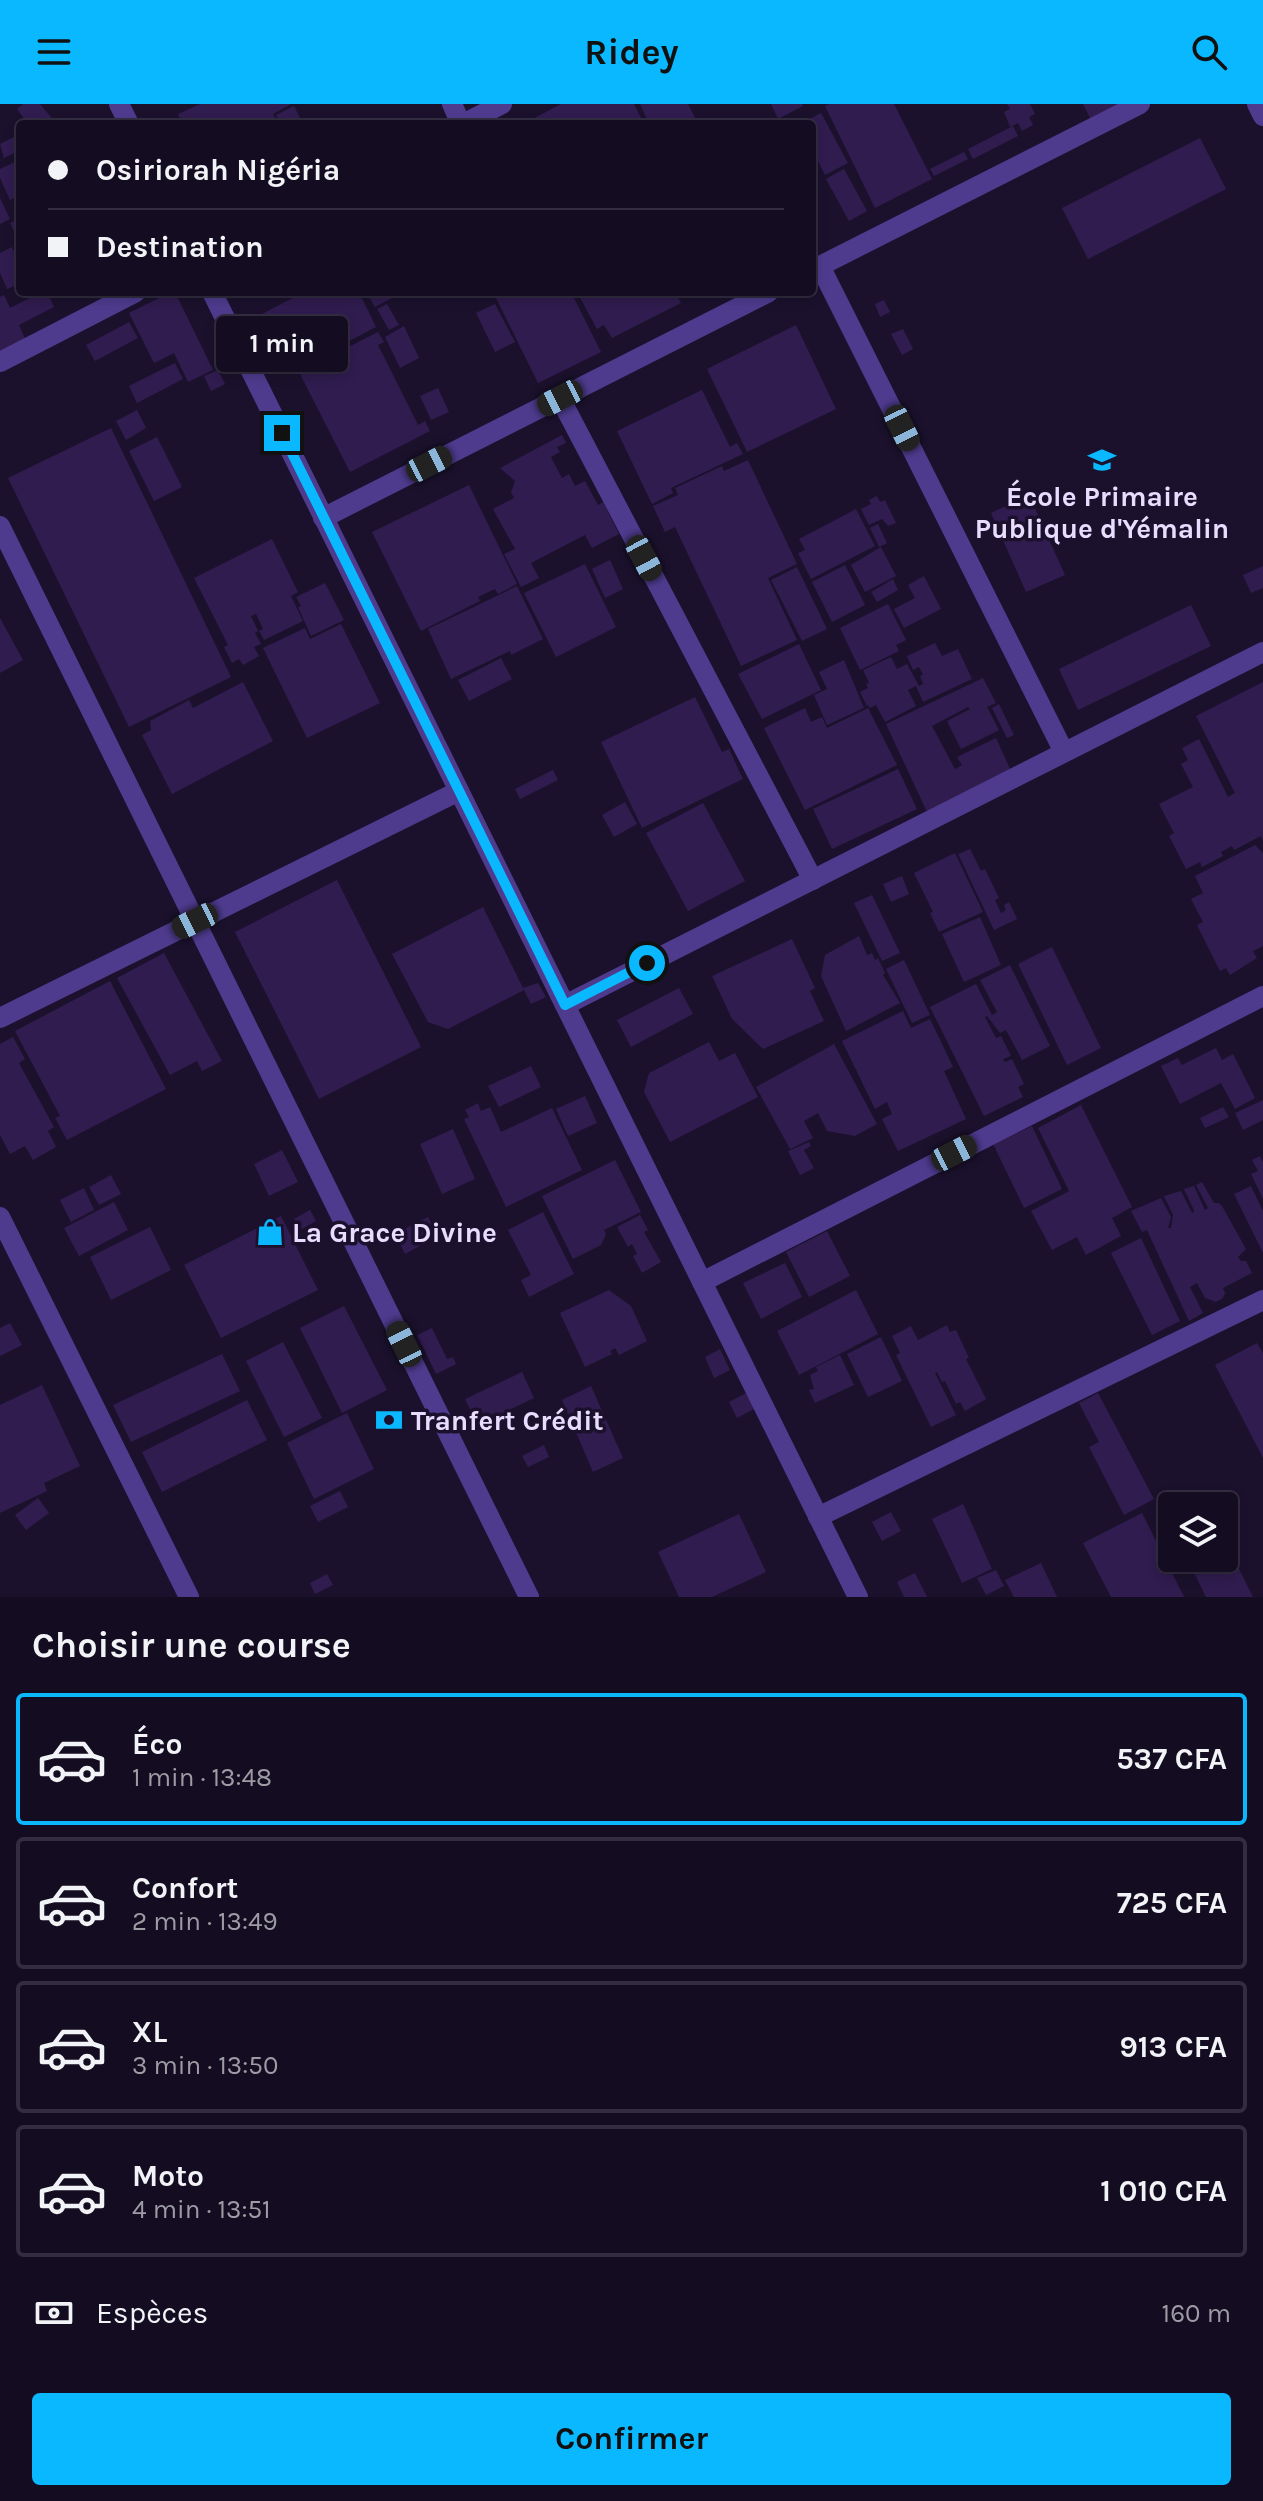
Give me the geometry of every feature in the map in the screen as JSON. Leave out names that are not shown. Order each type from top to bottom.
[{"type":"street","points":[[470,120],[502,104]]},
{"type":"street","points":[[1064,752],[816,268],[1140,104]]},
{"type":"street","points":[[1257,104],[1263,116]]},
{"type":"street","points":[[0,362],[128,296]]},
{"type":"street","points":[[214,296],[858,1597]]},
{"type":"street","points":[[323,518],[761,296]]},
{"type":"street","points":[[560,398],[813,880]]},
{"type":"street","points":[[0,526],[529,1597]]},
{"type":"street","points":[[565,1005],[1263,652]]},
{"type":"street","points":[[0,1018],[459,791]]},
{"type":"street","points":[[702,1282],[1263,996]]},
{"type":"street","points":[[0,1217],[189,1597]]},
{"type":"street","points":[[818,1517],[1263,1300]]},
{"type":"building","points":[[23,104],[40,104],[53,120],[25,120],[17,109]]},
{"type":"building","points":[[200,104],[291,104],[273,114],[276,120],[180,120],[178,114]]},
{"type":"building","points":[[561,104],[634,104],[642,120],[531,120]]},
{"type":"building","points":[[640,104],[688,104],[696,120],[647,120]]},
{"type":"building","points":[[771,104],[802,104],[803,106],[778,119]]},
{"type":"building","points":[[894,104],[932,179],[875,208],[825,106]]},
{"type":"building","points":[[1007,104],[1030,104],[1035,114],[1029,117],[1033,125],[1022,131],[1018,123],[1010,127],[1004,112],[1010,109]]},
{"type":"building","points":[[1083,104],[1126,104],[1092,122]]},
{"type":"building","points":[[294,106],[301,120],[278,120],[276,115]]},
{"type":"building","points":[[821,113],[848,163],[825,175],[816,157],[816,120],[808,120]]},
{"type":"building","points":[[1013,126],[1018,136],[973,159],[968,149]]},
{"type":"building","points":[[16,136],[16,152],[4,158],[0,144]]},
{"type":"building","points":[[1200,138],[1226,189],[1088,259],[1062,208]]},
{"type":"building","points":[[964,152],[968,159],[934,176],[930,169]]},
{"type":"building","points":[[16,164],[16,197],[10,200],[0,178],[0,169]]},
{"type":"building","points":[[844,169],[867,211],[849,221],[826,179]]},
{"type":"building","points":[[0,198],[10,219],[0,224]]},
{"type":"building","points":[[16,220],[16,235],[10,223]]},
{"type":"building","points":[[12,247],[16,256],[16,286],[7,289],[0,273],[0,253]]},
{"type":"building","points":[[4,295],[10,308],[34,296],[49,296],[54,307],[19,325],[26,341],[0,354],[0,297]]},
{"type":"building","points":[[163,296],[177,296],[213,370],[188,382],[174,353],[154,363],[129,313]]},
{"type":"building","points":[[296,296],[361,296],[376,327],[292,371],[262,314]]},
{"type":"building","points":[[368,296],[396,296],[375,307]]},
{"type":"building","points":[[495,296],[573,296],[601,352],[538,383]]},
{"type":"building","points":[[579,296],[677,296],[681,303],[612,338],[604,325],[597,329]]},
{"type":"building","points":[[884,300],[890,312],[880,317],[875,304]]},
{"type":"building","points":[[387,304],[399,325],[389,330],[377,309]]},
{"type":"building","points":[[495,304],[515,342],[495,352],[476,313]]},
{"type":"building","points":[[129,322],[138,338],[95,361],[86,345]]},
{"type":"building","points":[[796,325],[836,409],[747,452],[707,369]]},
{"type":"building","points":[[404,326],[419,358],[400,368],[385,337]]},
{"type":"building","points":[[903,329],[913,349],[902,355],[891,334]]},
{"type":"building","points":[[378,332],[384,342],[378,345],[418,425],[425,421],[430,431],[350,472],[299,372]]},
{"type":"building","points":[[175,363],[183,379],[137,403],[129,386]]},
{"type":"building","points":[[218,370],[225,384],[211,391],[204,376]]},
{"type":"building","points":[[438,388],[449,412],[431,420],[420,396]]},
{"type":"building","points":[[702,390],[730,447],[737,443],[743,454],[671,488],[673,493],[652,504],[617,431]]},
{"type":"building","points":[[137,410],[146,428],[126,440],[116,421]]},
{"type":"building","points":[[111,428],[231,677],[129,727],[8,478]]},
{"type":"building","points":[[562,435],[566,443],[557,447],[560,452],[551,457],[562,478],[569,474],[575,486],[585,481],[598,505],[603,502],[619,534],[592,548],[585,535],[531,563],[539,578],[521,587],[504,554],[515,549],[493,509],[514,498],[511,492],[515,481],[500,468]]},
{"type":"building","points":[[157,437],[182,487],[154,501],[129,451]]},
{"type":"building","points":[[748,460],[797,564],[768,578],[797,640],[741,666],[675,527],[665,532],[653,506],[678,495],[675,488],[722,466],[724,471]]},
{"type":"building","points":[[469,485],[517,584],[498,594],[495,589],[478,597],[480,601],[421,631],[372,532]]},
{"type":"building","points":[[1029,495],[1065,575],[1026,592],[991,513]]},
{"type":"building","points":[[877,496],[880,502],[885,500],[896,523],[888,526],[882,519],[869,525],[861,509],[871,504],[869,500]]},
{"type":"building","points":[[856,509],[875,546],[811,579],[798,553],[805,550],[799,539]]},
{"type":"building","points":[[878,524],[887,543],[879,547],[870,528]]},
{"type":"building","points":[[272,539],[298,592],[291,596],[303,621],[264,640],[256,614],[251,616],[261,644],[254,647],[259,656],[243,665],[239,659],[232,663],[224,647],[228,645],[194,578]]},
{"type":"building","points":[[881,547],[896,576],[865,592],[851,565]]},
{"type":"building","points":[[610,560],[623,589],[605,598],[592,569]]},
{"type":"building","points":[[585,564],[616,627],[556,657],[524,593]]},
{"type":"building","points":[[845,565],[865,605],[832,622],[812,582]]},
{"type":"building","points":[[1263,566],[1263,588],[1251,593],[1243,575]]},
{"type":"building","points":[[797,567],[827,629],[802,641],[771,580]]},
{"type":"building","points":[[924,576],[941,609],[904,628],[894,609],[915,598],[908,585]]},
{"type":"building","points":[[893,579],[898,590],[877,602],[871,592]]},
{"type":"building","points":[[325,583],[344,620],[311,636],[296,597]]},
{"type":"building","points":[[517,586],[543,639],[451,679],[428,629]]},
{"type":"building","points":[[888,604],[906,640],[896,645],[899,651],[860,670],[840,628]]},
{"type":"building","points":[[1191,605],[1211,646],[1078,710],[1059,669]]},
{"type":"building","points":[[0,618],[23,660],[0,673]]},
{"type":"building","points":[[341,624],[380,703],[307,738],[263,648],[305,628],[310,639]]},
{"type":"building","points":[[935,643],[942,656],[958,649],[972,679],[923,702],[916,686],[908,690],[916,706],[885,722],[876,705],[867,706],[860,692],[868,688],[866,684],[869,683],[863,670],[891,657],[897,669],[907,664],[919,686],[923,684],[920,676],[923,675],[919,667],[913,670],[907,656]]},
{"type":"building","points":[[799,644],[821,690],[762,719],[738,674]]},
{"type":"building","points":[[501,658],[512,679],[469,701],[458,680]]},
{"type":"building","points":[[844,660],[864,708],[827,725],[814,695],[827,689],[819,672]]},
{"type":"building","points":[[983,678],[996,703],[987,707],[999,730],[961,749],[947,721],[970,709],[968,707],[932,726],[955,769],[962,765],[957,757],[996,738],[1011,771],[927,812],[886,724]]},
{"type":"building","points":[[243,682],[273,741],[172,794],[142,735],[151,730],[150,721],[189,700],[193,708]]},
{"type":"building","points":[[1263,682],[1263,841],[1261,836],[1234,850],[1232,846],[1221,852],[1223,856],[1202,867],[1200,862],[1186,869],[1169,836],[1174,833],[1159,804],[1193,787],[1181,764],[1188,760],[1182,748],[1199,739],[1228,797],[1235,793],[1196,716]]},
{"type":"building","points":[[695,697],[722,752],[729,749],[743,779],[642,828],[601,742]]},
{"type":"building","points":[[999,704],[1014,735],[1007,738],[992,708]]},
{"type":"building","points":[[805,708],[811,722],[822,717],[827,728],[868,708],[897,765],[805,810],[764,728]]},
{"type":"building","points":[[898,769],[917,809],[832,849],[813,809]]},
{"type":"building","points":[[553,770],[558,780],[520,799],[515,789]]},
{"type":"building","points":[[625,802],[637,824],[614,837],[602,815]]},
{"type":"building","points":[[703,803],[745,881],[688,911],[646,833]]},
{"type":"building","points":[[1255,845],[1263,853],[1263,946],[1253,951],[1257,958],[1230,975],[1226,968],[1220,971],[1197,925],[1203,922],[1191,899],[1203,893],[1195,876]]},
{"type":"building","points":[[970,849],[981,871],[985,869],[999,898],[995,900],[1001,913],[1009,902],[1017,919],[994,930],[958,854]]},
{"type":"building","points":[[955,853],[983,912],[939,932],[914,873]]},
{"type":"building","points":[[902,876],[909,894],[891,902],[883,884]]},
{"type":"building","points":[[337,880],[421,1047],[319,1099],[235,932]]},
{"type":"building","points":[[872,895],[900,953],[882,961],[854,903]]},
{"type":"building","points":[[483,907],[524,990],[448,1029],[428,1022],[392,954]]},
{"type":"building","points":[[980,917],[1001,965],[964,982],[942,934]]},
{"type":"building","points":[[859,936],[867,955],[872,953],[875,960],[878,958],[885,973],[883,975],[900,1003],[846,1031],[821,976],[825,955]]},
{"type":"building","points":[[792,939],[815,988],[810,991],[824,1021],[763,1049],[732,1019],[712,976]]},
{"type":"building","points":[[1052,947],[1101,1048],[1067,1065],[1018,964]]},
{"type":"building","points":[[164,953],[222,1061],[202,1071],[197,1061],[170,1075],[117,978]]},
{"type":"building","points":[[904,960],[930,1015],[912,1023],[886,969]]},
{"type":"building","points":[[1010,965],[1050,1046],[1022,1060],[1006,1030],[1000,1033],[985,1017],[996,1038],[1001,1036],[1011,1056],[1003,1059],[1005,1062],[1012,1059],[1024,1084],[1018,1087],[1023,1097],[984,1116],[930,1007],[976,984],[992,1015],[997,1012],[980,980]]},
{"type":"building","points":[[110,981],[166,1089],[67,1140],[55,1118],[60,1116],[15,1031]]},
{"type":"building","points":[[538,983],[546,997],[531,1004],[523,988]]},
{"type":"building","points":[[679,988],[693,1014],[631,1047],[617,1020]]},
{"type":"building","points":[[903,1011],[911,1028],[930,1019],[953,1067],[944,1071],[966,1119],[898,1151],[882,1119],[892,1114],[887,1102],[875,1109],[842,1041]]},
{"type":"building","points":[[13,1037],[25,1059],[19,1063],[54,1127],[48,1131],[56,1147],[33,1160],[25,1146],[10,1154],[0,1135],[0,1044]]},
{"type":"building","points":[[709,1042],[719,1061],[735,1053],[758,1097],[670,1142],[644,1092],[649,1073]]},
{"type":"building","points":[[834,1044],[877,1124],[855,1136],[827,1131],[818,1113],[804,1121],[813,1138],[790,1149],[756,1087]]},
{"type":"building","points":[[1216,1048],[1222,1060],[1233,1054],[1255,1098],[1235,1109],[1221,1083],[1180,1104],[1161,1066],[1178,1058],[1182,1065]]},
{"type":"building","points":[[531,1066],[541,1087],[499,1107],[488,1086]]},
{"type":"building","points":[[585,1096],[597,1123],[568,1136],[556,1109]]},
{"type":"building","points":[[1263,1100],[1263,1120],[1243,1130],[1235,1113]]},
{"type":"building","points":[[478,1103],[481,1111],[490,1107],[501,1132],[552,1108],[582,1170],[506,1207],[464,1119],[469,1117],[465,1110]]},
{"type":"building","points":[[1081,1105],[1132,1207],[1112,1218],[1121,1236],[1086,1255],[1077,1237],[1052,1250],[1031,1211],[1069,1191],[1038,1128]]},
{"type":"building","points":[[1223,1107],[1229,1117],[1205,1128],[1200,1118]]},
{"type":"building","points":[[1032,1126],[1062,1189],[1024,1208],[993,1144]]},
{"type":"building","points":[[453,1129],[475,1179],[442,1194],[420,1144]]},
{"type":"building","points":[[809,1142],[811,1146],[804,1150],[814,1168],[800,1175],[788,1151]]},
{"type":"building","points":[[282,1150],[298,1182],[269,1196],[254,1164]]},
{"type":"building","points":[[1260,1156],[1263,1162],[1263,1199],[1251,1174],[1258,1171],[1252,1160]]},
{"type":"building","points":[[615,1160],[641,1212],[604,1230],[606,1234],[601,1245],[573,1259],[542,1196]]},
{"type":"building","points":[[111,1175],[121,1194],[99,1205],[89,1187]]},
{"type":"building","points":[[1202,1182],[1214,1203],[1222,1206],[1246,1249],[1238,1257],[1246,1261],[1252,1273],[1223,1288],[1223,1298],[1216,1302],[1205,1298],[1197,1283],[1190,1287],[1203,1313],[1189,1321],[1147,1230],[1142,1232],[1131,1211],[1161,1198],[1171,1217],[1168,1228],[1171,1228],[1173,1215],[1164,1196],[1181,1191],[1192,1213],[1193,1208],[1184,1189],[1194,1186],[1205,1210],[1208,1208],[1196,1185]]},
{"type":"building","points":[[1251,1186],[1263,1211],[1263,1253],[1234,1194]]},
{"type":"building","points":[[84,1188],[94,1210],[71,1222],[60,1200]]},
{"type":"building","points":[[114,1202],[128,1230],[79,1256],[64,1228]]},
{"type":"building","points":[[310,1210],[316,1221],[300,1230],[294,1219]]},
{"type":"building","points":[[543,1212],[574,1274],[529,1297],[521,1280],[531,1275],[508,1230]]},
{"type":"building","points":[[640,1215],[648,1230],[644,1232],[661,1262],[642,1273],[633,1256],[637,1254],[632,1244],[628,1247],[617,1227]]},
{"type":"building","points":[[281,1216],[318,1290],[221,1338],[184,1265]]},
{"type":"building","points":[[428,1217],[438,1236],[405,1254],[395,1234]]},
{"type":"building","points":[[150,1227],[171,1270],[111,1300],[90,1257]]},
{"type":"building","points":[[827,1231],[850,1276],[809,1297],[786,1252]]},
{"type":"building","points":[[1141,1238],[1180,1321],[1152,1335],[1111,1253]]},
{"type":"building","points":[[785,1263],[802,1297],[761,1319],[743,1283]]},
{"type":"building","points":[[609,1290],[631,1306],[647,1341],[619,1355],[615,1348],[610,1351],[612,1354],[585,1367],[560,1313]]},
{"type":"building","points":[[856,1290],[878,1334],[799,1375],[777,1331]]},
{"type":"building","points":[[344,1306],[387,1390],[342,1413],[300,1328]]},
{"type":"building","points":[[10,1323],[22,1345],[0,1356],[0,1328]]},
{"type":"building","points":[[947,1325],[950,1332],[956,1330],[986,1399],[965,1411],[960,1402],[956,1404],[945,1381],[942,1382],[935,1373],[956,1415],[931,1427],[896,1355],[900,1353],[892,1336],[911,1326],[918,1340]]},
{"type":"building","points":[[432,1328],[447,1359],[453,1357],[456,1364],[436,1374],[417,1335]]},
{"type":"building","points":[[881,1337],[902,1381],[868,1397],[847,1354]]},
{"type":"building","points":[[283,1342],[322,1418],[284,1437],[246,1361]]},
{"type":"building","points":[[1257,1343],[1263,1353],[1263,1458],[1215,1365]]},
{"type":"building","points":[[720,1349],[730,1370],[714,1378],[705,1357]]},
{"type":"building","points":[[222,1354],[240,1391],[131,1442],[113,1405]]},
{"type":"building","points":[[840,1355],[854,1385],[815,1403],[809,1390],[814,1389],[810,1375],[818,1371],[816,1367]]},
{"type":"building","points":[[522,1372],[534,1398],[478,1425],[465,1399]]},
{"type":"building","points":[[42,1385],[80,1466],[44,1483],[47,1491],[0,1513],[0,1405]]},
{"type":"building","points":[[591,1386],[623,1458],[593,1472],[562,1400]]},
{"type":"building","points":[[746,1393],[754,1409],[737,1418],[729,1402]]},
{"type":"building","points":[[1098,1393],[1154,1499],[1124,1515],[1089,1447],[1099,1442],[1079,1403]]},
{"type":"building","points":[[247,1400],[267,1440],[162,1492],[142,1452]]},
{"type":"building","points":[[347,1413],[374,1469],[314,1499],[287,1443]]},
{"type":"building","points":[[544,1445],[549,1457],[528,1467],[522,1456]]},
{"type":"building","points":[[340,1491],[348,1507],[318,1522],[310,1506]]},
{"type":"building","points":[[38,1498],[49,1513],[26,1530],[15,1515]]},
{"type":"building","points":[[963,1504],[992,1569],[962,1583],[932,1519]]},
{"type":"building","points":[[891,1512],[901,1531],[882,1541],[872,1522]]},
{"type":"building","points":[[1142,1513],[1158,1545],[1158,1572],[1172,1572],[1184,1597],[1111,1597],[1083,1543]]},
{"type":"building","points":[[739,1514],[766,1572],[712,1597],[679,1597],[658,1552]]},
{"type":"building","points":[[1041,1563],[1057,1597],[1014,1597],[1005,1580]]},
{"type":"building","points":[[1238,1567],[1253,1597],[1206,1597],[1194,1572],[1238,1572]]},
{"type":"building","points":[[996,1570],[1004,1586],[986,1595],[977,1578]]},
{"type":"building","points":[[915,1573],[927,1597],[904,1597],[897,1582]]},
{"type":"building","points":[[327,1574],[333,1585],[315,1594],[310,1583]]},
{"type":"place","name":"École Primaire Publique d'Yémalin","points":[[1102,460]]},
{"type":"place","name":"La Grace Divine","points":[[270,1232]]},
{"type":"place","name":"Tranfert Crédit","points":[[389,1420]]},
{"type":"route","points":[[282,433],[565,1005],[647,963]]}]
